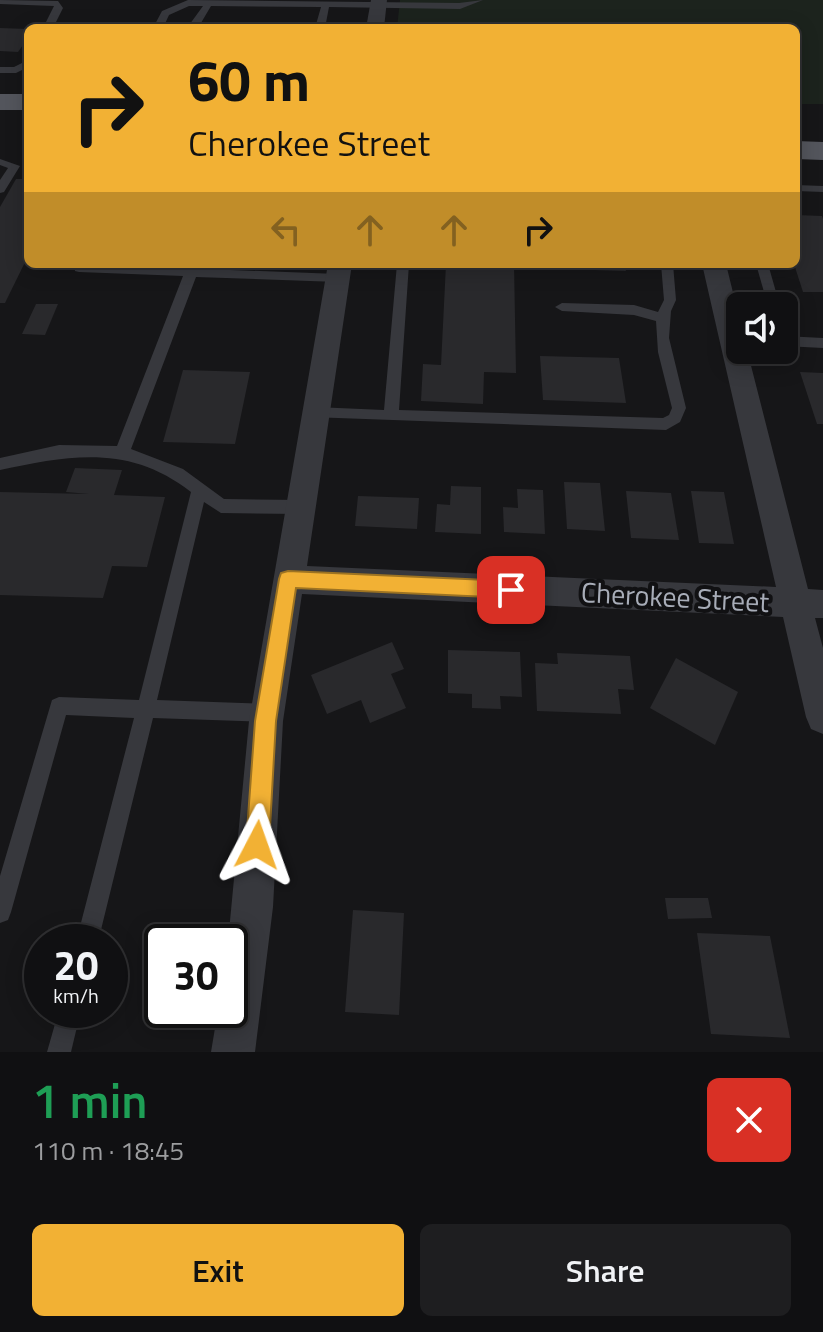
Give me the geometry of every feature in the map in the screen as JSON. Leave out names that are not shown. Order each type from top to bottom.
[{"type":"main road","points":[[0,102],[24,102]]},
{"type":"main road","points":[[800,150],[823,151]]},
{"type":"street","points":[[376,24],[379,2]]},
{"type":"street","points":[[715,268],[726,305]]},
{"type":"street","points":[[233,1052],[253,907],[267,713],[339,271]]},
{"type":"street","points":[[743,364],[808,604],[823,717]]},
{"type":"street","name":"Cherokee Street","points":[[288,579],[808,604]]},
{"type":"lane","points":[[161,24],[171,9],[188,3],[379,2],[460,6],[479,0]]},
{"type":"lane","points":[[0,1],[58,4],[50,24]]},
{"type":"lane","points":[[197,24],[209,2]]},
{"type":"lane","points":[[321,24],[326,3]]},
{"type":"lane","points":[[0,70],[16,70],[24,65]]},
{"type":"lane","points":[[0,162],[14,166],[0,190]]},
{"type":"lane","points":[[800,188],[823,189]]},
{"type":"lane","points":[[79,268],[191,272],[339,271]]},
{"type":"lane","points":[[391,416],[403,268]]},
{"type":"lane","points":[[315,413],[666,424],[675,418],[679,408],[662,318],[670,300],[668,268]]},
{"type":"lane","points":[[763,268],[770,292]]},
{"type":"lane","points":[[122,452],[191,272]]},
{"type":"lane","points":[[562,307],[634,310],[662,318]]},
{"type":"lane","points":[[798,342],[823,343]]},
{"type":"lane","points":[[0,464],[59,451],[122,452],[178,473],[221,506],[300,507]]},
{"type":"lane","points":[[92,924],[199,490]]},
{"type":"lane","points":[[0,912],[59,706],[267,713]]},
{"type":"lane","points":[[59,1052],[65,1028]]},
{"type":"shaded area","points":[[400,0],[823,0],[823,104],[800,104],[800,24],[397,24]]},
{"type":"building","points":[[215,22],[287,23],[287,24]]},
{"type":"building","points":[[0,28],[24,29],[24,44],[18,52],[0,51]]},
{"type":"building","points":[[16,179],[24,179],[24,264],[5,303],[0,303],[0,207]]},
{"type":"building","points":[[800,215],[822,216],[823,292],[803,292],[795,268],[800,268]]},
{"type":"building","points":[[446,268],[514,268],[516,373],[484,372],[483,404],[421,401],[423,364],[441,365]]},
{"type":"building","points":[[529,268],[625,268],[626,271]]},
{"type":"building","points":[[36,304],[58,304],[45,335],[22,334]]},
{"type":"building","points":[[540,356],[619,358],[626,403],[543,400]]},
{"type":"building","points":[[183,370],[250,372],[235,444],[163,442]]},
{"type":"building","points":[[800,372],[823,373],[823,424],[817,424]]},
{"type":"building","points":[[75,468],[122,470],[114,495],[165,497],[147,567],[112,566],[103,598],[0,595],[0,492],[89,494],[66,492]]},
{"type":"building","points":[[564,482],[600,483],[605,531],[567,529]]},
{"type":"building","points":[[451,486],[481,487],[481,534],[435,532],[437,504],[450,505]]},
{"type":"building","points":[[517,489],[543,490],[545,534],[504,532],[503,507],[518,508]]},
{"type":"building","points":[[626,491],[671,493],[679,540],[631,538]]},
{"type":"building","points":[[691,491],[724,492],[734,544],[699,543]]},
{"type":"building","points":[[358,496],[419,498],[417,529],[355,526]]},
{"type":"building","points":[[392,642],[404,669],[391,674],[406,708],[370,723],[361,700],[327,714],[311,675]]},
{"type":"building","points":[[448,650],[520,652],[522,697],[500,696],[501,709],[472,708],[472,694],[448,693]]},
{"type":"building","points":[[557,653],[630,656],[634,690],[618,689],[621,714],[537,711],[535,663],[558,664]]},
{"type":"building","points":[[676,658],[738,692],[715,745],[650,708]]},
{"type":"building","points":[[665,898],[708,898],[712,918],[668,919]]},
{"type":"building","points":[[353,910],[404,913],[399,1015],[345,1012]]},
{"type":"building","points":[[697,933],[770,936],[790,1038],[711,1034]]},
{"type":"route","points":[[257,845],[266,721],[288,579],[511,590]]}]
